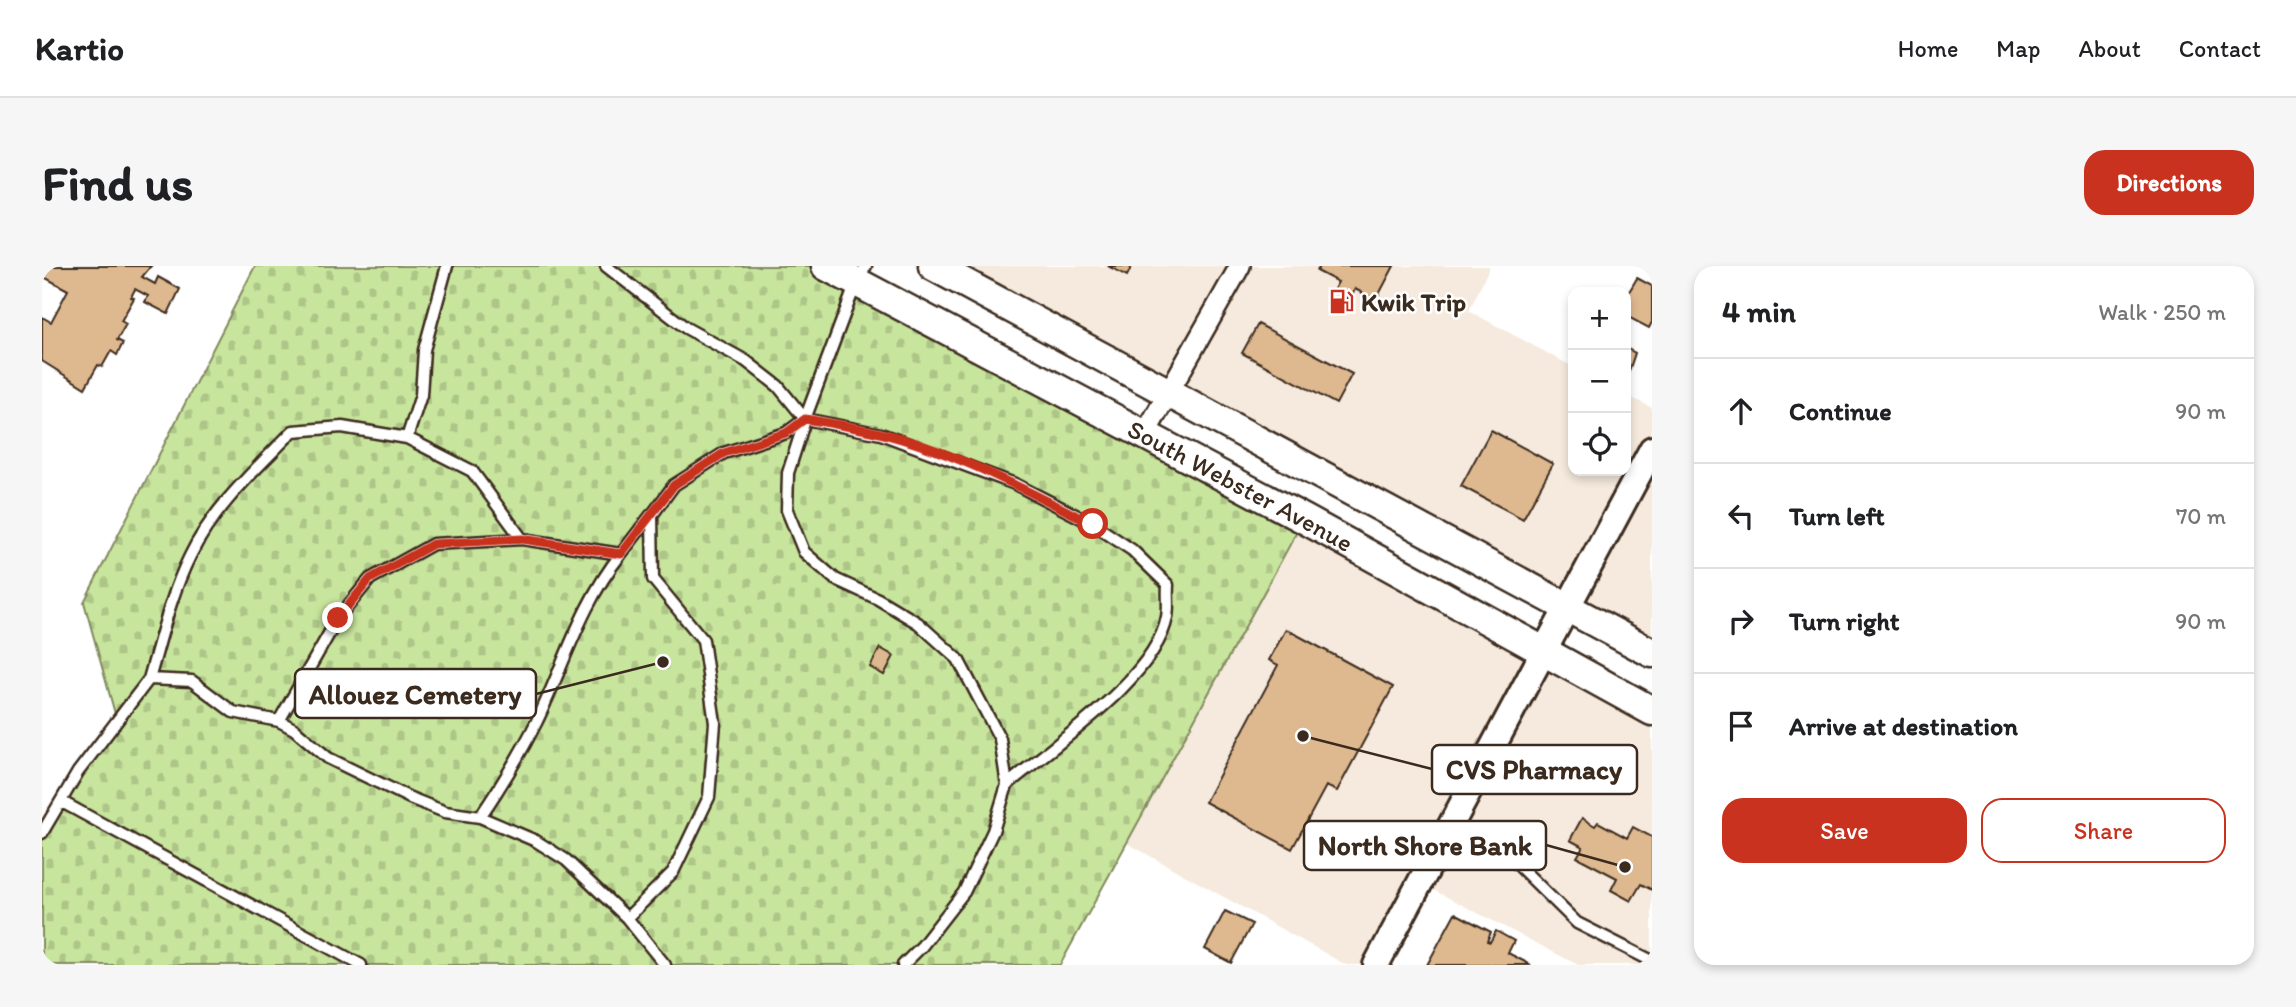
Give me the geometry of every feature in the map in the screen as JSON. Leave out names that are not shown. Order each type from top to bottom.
[{"type":"main road","name":"South Webster Avenue","points":[[826,266],[861,274],[1145,434],[1652,710]]},
{"type":"main road","name":"South Webster Avenue","points":[[933,266],[1652,653]]},
{"type":"street","points":[[1145,434],[1240,266]]},
{"type":"street","points":[[1376,965],[1652,449]]},
{"type":"lane","points":[[407,438],[421,395],[424,350],[447,266]]},
{"type":"lane","points":[[606,266],[686,328],[746,361],[768,378],[805,419],[881,433],[1015,484],[1093,524],[1132,550],[1168,585],[1167,619],[1143,667],[1092,715],[1007,785]]},
{"type":"lane","points":[[861,274],[805,419],[788,473],[787,510],[804,552],[835,579],[878,599],[918,623],[958,659],[1000,739],[1007,785],[993,831],[964,892],[922,946],[903,965]]},
{"type":"lane","points":[[480,817],[508,777],[537,720],[587,605],[621,554],[674,485],[724,453],[786,433],[805,419]]},
{"type":"lane","points":[[42,833],[78,772],[149,679],[173,596],[190,554],[226,503],[293,431],[342,427],[407,438],[472,471],[522,539]]},
{"type":"lane","points":[[627,918],[673,872],[709,797],[715,723],[703,640],[653,579],[652,515]]},
{"type":"lane","points":[[279,721],[338,618],[370,579],[433,544],[522,539],[621,554]]},
{"type":"lane","points":[[149,679],[192,681],[233,712],[279,721],[294,729],[328,758],[387,787],[445,812],[480,817],[536,841],[566,860],[627,918],[660,962]]},
{"type":"lane","points":[[62,802],[361,965]]},
{"type":"lane","points":[[1451,827],[1514,861],[1577,923],[1652,961]]},
{"type":"shaded area","points":[[933,266],[1490,266],[1469,311],[1568,364],[1568,476],[1631,476],[1631,398],[1652,408],[1652,653]]},
{"type":"shaded area","points":[[1304,519],[1652,711],[1652,965],[1578,965],[1420,883],[1376,965],[1346,965],[1127,843]]},
{"type":"green space","points":[[255,266],[826,266],[1304,519],[1060,965],[42,965],[42,833],[117,721],[84,602]]},
{"type":"building","points":[[42,266],[151,266],[142,277],[155,284],[158,277],[180,289],[168,314],[145,302],[148,296],[135,289],[131,297],[134,298],[121,321],[126,324],[117,340],[123,343],[117,355],[111,351],[102,367],[98,365],[85,388],[42,361],[42,317],[51,322],[68,290],[42,276]]},
{"type":"building","points":[[1108,266],[1132,266],[1127,276]]},
{"type":"building","points":[[1320,266],[1394,266],[1376,300],[1355,289],[1350,300],[1333,291],[1338,282],[1317,271]]},
{"type":"building","points":[[1637,278],[1652,286],[1652,322],[1649,328],[1631,319],[1631,288]]},
{"type":"building","points":[[1258,324],[1352,374],[1336,404],[1242,353]]},
{"type":"building","points":[[1491,430],[1553,464],[1523,519],[1461,486]]},
{"type":"building","points":[[1286,629],[1393,687],[1337,791],[1326,786],[1292,849],[1205,802],[1278,665],[1269,660]]},
{"type":"building","points":[[880,648],[894,656],[884,675],[870,667]]},
{"type":"building","points":[[1582,818],[1595,826],[1598,822],[1627,838],[1633,827],[1652,837],[1652,890],[1641,884],[1631,901],[1611,890],[1617,878],[1577,857],[1583,847],[1570,840]]},
{"type":"building","points":[[1225,911],[1252,924],[1231,963],[1205,949]]},
{"type":"building","points":[[1455,913],[1491,932],[1487,941],[1490,942],[1496,931],[1514,941],[1508,953],[1531,965],[1427,965]]},
{"type":"place","name":"Kwik Trip","points":[[1341,302]]},
{"type":"place","name":"Allouez Cemetery","points":[[663,662]]},
{"type":"place","name":"CVS Pharmacy","points":[[1303,736]]},
{"type":"place","name":"North Shore Bank","points":[[1625,867]]},
{"type":"route","points":[[338,618],[370,579],[433,544],[482,539],[522,539],[565,543],[621,554],[674,485],[724,453],[786,433],[805,419],[881,433],[925,448],[1015,484],[1093,524]]}]
